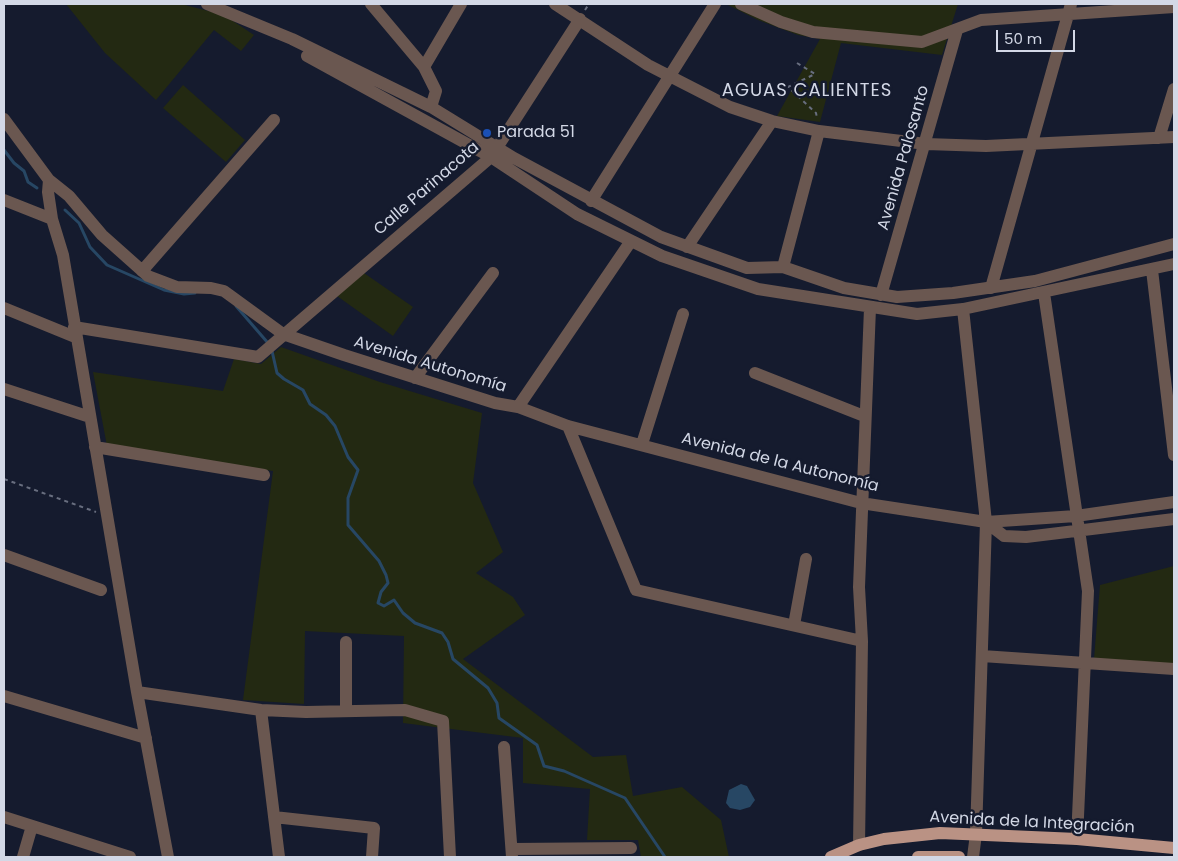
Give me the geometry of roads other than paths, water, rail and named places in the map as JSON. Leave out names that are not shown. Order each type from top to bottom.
[{"type":"main road","name":"Avenida de la Integración","points":[[831,857],[859,845],[912,834],[976,834],[1174,848]]},
{"type":"main road","points":[[918,857],[960,857]]},
{"type":"street","points":[[207,4],[292,39],[431,107],[577,214],[662,256],[758,289],[917,314],[963,310],[1174,264]]},
{"type":"street","points":[[371,4],[424,67],[436,91],[431,107]]},
{"type":"street","points":[[424,67],[461,4]]},
{"type":"street","points":[[555,4],[648,65],[730,107],[772,121],[819,131],[926,144],[1031,144],[1174,137]]},
{"type":"street","points":[[591,201],[715,4]]},
{"type":"street","points":[[741,4],[781,22],[813,32],[922,42],[981,20],[1070,9],[1174,8]]},
{"type":"street","points":[[991,288],[1070,9]]},
{"type":"street","points":[[238,16],[428,124],[494,152],[661,237],[747,268],[783,267],[844,288],[897,297],[953,293],[1035,281],[1174,244]]},
{"type":"street","name":"Calle Parinacota","points":[[74,332],[258,357],[494,152],[580,19]]},
{"type":"street","name":"Avenida Palosanto","points":[[881,295],[926,144],[957,30]]},
{"type":"street","points":[[1159,138],[1174,90]]},
{"type":"street","name":"Avenida Autonomía","points":[[4,120],[49,180],[69,196],[102,235],[142,271],[164,284],[177,288],[211,288],[224,291],[283,334],[415,378],[518,407],[568,426]]},
{"type":"street","points":[[142,271],[274,120]]},
{"type":"street","points":[[687,247],[772,121]]},
{"type":"street","points":[[783,267],[819,131]]},
{"type":"street","points":[[49,180],[48,192],[52,219],[63,255],[74,332],[168,857]]},
{"type":"street","points":[[4,200],[52,219]]},
{"type":"street","points":[[518,407],[631,241]]},
{"type":"street","points":[[1152,270],[1170,396],[1174,455]]},
{"type":"street","points":[[415,378],[493,273]]},
{"type":"street","points":[[1044,293],[1088,591],[1077,840]]},
{"type":"street","points":[[4,308],[74,332]]},
{"type":"street","points":[[859,845],[862,641],[858,587],[870,308]]},
{"type":"street","points":[[963,310],[986,522],[976,834],[973,857]]},
{"type":"street","points":[[642,444],[683,314]]},
{"type":"street","points":[[755,373],[864,416]]},
{"type":"street","points":[[4,390],[90,417]]},
{"type":"street","points":[[568,426],[636,590],[862,641]]},
{"type":"street","name":"Avenida de la Autonomía","points":[[568,426],[861,503],[986,522],[1076,516],[1174,502]]},
{"type":"street","points":[[95,447],[264,475]]},
{"type":"street","name":"Avenida de la Autonomía","points":[[986,522],[1004,536],[1026,537],[1174,519]]},
{"type":"street","points":[[4,555],[101,590]]},
{"type":"street","points":[[794,625],[806,559]]},
{"type":"street","points":[[346,642],[346,711]]},
{"type":"street","points":[[982,656],[1174,669]]},
{"type":"street","points":[[137,692],[262,710],[306,712],[405,710],[443,721],[450,857]]},
{"type":"street","points":[[4,696],[146,738]]},
{"type":"street","points":[[262,710],[279,857]]},
{"type":"street","points":[[504,747],[512,853],[631,848]]},
{"type":"street","points":[[4,817],[130,857]]},
{"type":"street","points":[[274,817],[374,828],[372,857]]},
{"type":"street","points":[[23,857],[32,826]]},
{"type":"water","points":[[741,784],[747,786],[755,800],[750,807],[740,810],[730,808],[726,803],[729,790]]},
{"type":"waterway","points":[[4,150],[14,163],[24,171],[28,182],[37,188]]},
{"type":"waterway","points":[[65,210],[79,223],[90,247],[107,265],[164,290],[184,294],[195,293]]},
{"type":"waterway","points":[[236,306],[268,343]]},
{"type":"waterway","points":[[272,351],[277,373],[303,390],[310,404],[326,415],[335,426],[348,457],[358,470],[348,498],[348,525],[379,561],[386,575],[388,583],[381,592],[378,603],[384,606],[394,600],[403,613],[415,623],[442,633],[448,642],[453,659],[488,688],[497,703],[499,718],[537,745],[544,766],[564,771],[625,798],[665,857]]},
{"type":"place","name":"Parada 51","points":[[487,133]]},
{"type":"district","name":"AGUAS CALIENTES","points":[[807,91]]}]
